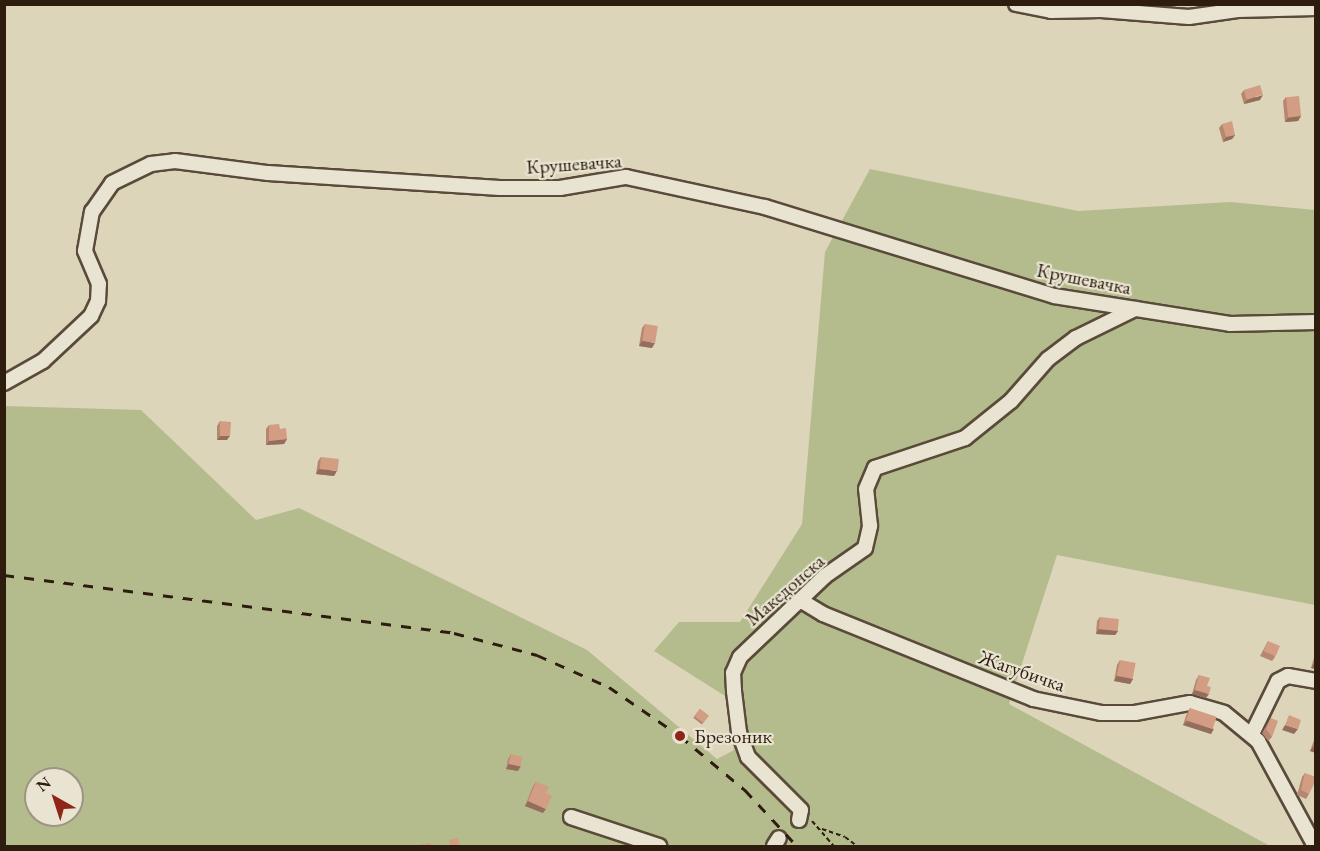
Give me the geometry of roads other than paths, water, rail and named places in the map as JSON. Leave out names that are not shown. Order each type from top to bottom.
[{"type":"street","points":[[1016,4],[1051,11],[1101,10],[1189,17],[1239,10],[1316,8]]},
{"type":"street","name":"Крушевачка","points":[[4,382],[43,361],[91,316],[98,301],[99,284],[85,251],[92,212],[112,183],[151,164],[175,160],[268,173],[500,188],[560,188],[626,177],[765,207],[1054,296],[1230,324],[1316,322]]},
{"type":"street","name":"Македонска","points":[[801,817],[748,757],[739,732],[733,673],[740,657],[825,576],[859,556],[865,548],[870,526],[866,489],[875,468],[965,438],[1011,401],[1048,359],[1076,338],[1135,309]]},
{"type":"street","name":"Жагубичка","points":[[800,600],[813,610],[1033,699],[1101,713],[1135,713],[1190,703],[1224,713],[1252,734],[1315,846]]},
{"type":"street","points":[[1252,734],[1278,681],[1288,676],[1316,681]]},
{"type":"street","points":[[571,817],[658,846]]},
{"type":"railway","points":[[4,575],[454,633],[537,655],[609,687],[680,736],[745,790],[797,846]]},
{"type":"place","name":"Брезоник","points":[[680,736]]}]
